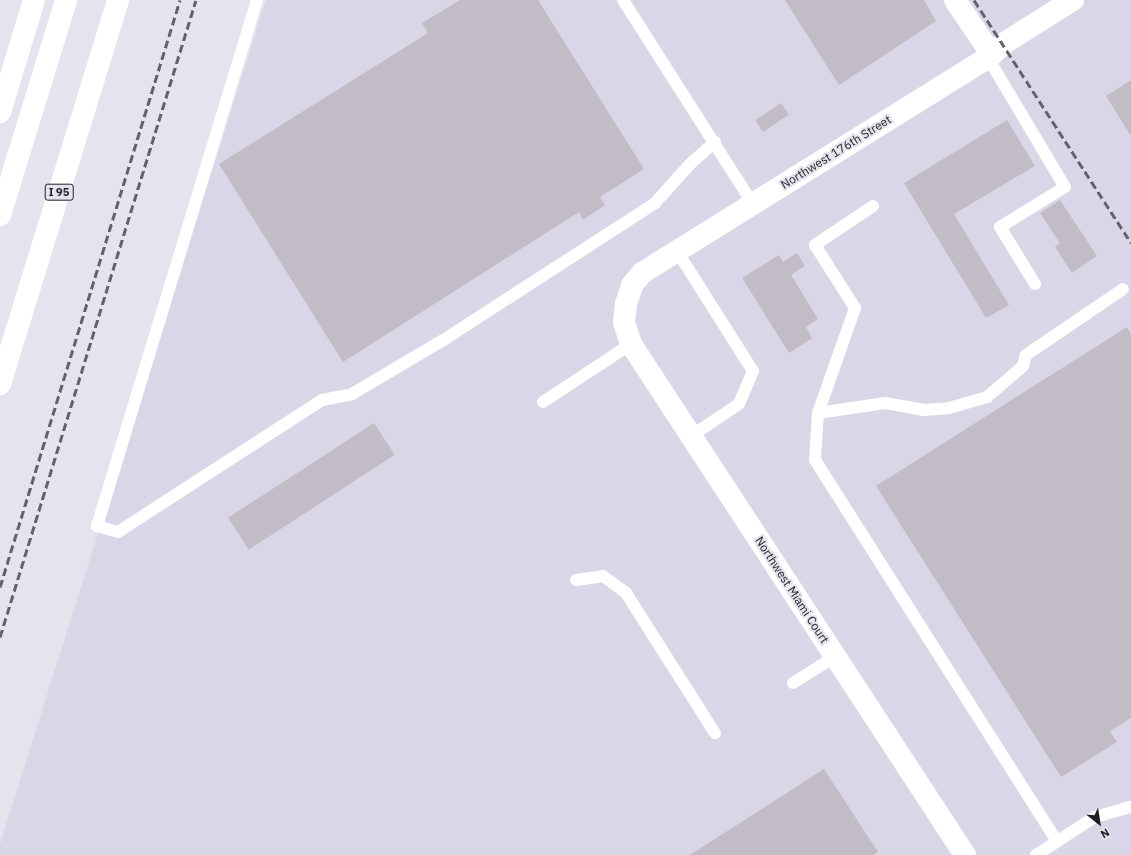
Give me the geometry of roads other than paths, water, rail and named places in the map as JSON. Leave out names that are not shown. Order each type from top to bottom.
[{"type":"main road","points":[[0,112],[34,0]]},
{"type":"main road","points":[[0,215],[66,0]]},
{"type":"main road","name":"I 95","points":[[0,384],[118,0]]},
{"type":"main road","points":[[955,0],[990,57]]},
{"type":"main road","name":"Northwest 176th Street","points":[[624,322],[632,285],[642,273],[990,57],[1073,0]]},
{"type":"main road","name":"Northwest Miami Court","points":[[624,322],[631,344],[965,855]]},
{"type":"lane","points":[[257,0],[97,526],[118,532],[322,400],[352,394],[445,339],[656,203],[691,163],[715,142]]},
{"type":"lane","points":[[623,0],[715,142],[753,204]]},
{"type":"lane","points":[[990,57],[1065,187],[1000,227],[1035,284]]},
{"type":"lane","points":[[874,206],[815,245],[855,308],[818,413],[816,460],[1057,842]]},
{"type":"lane","points":[[677,251],[753,371],[739,404],[691,436]]},
{"type":"lane","points":[[818,413],[885,403],[923,410],[949,408],[987,397],[1023,366],[1026,355],[1123,289]]},
{"type":"lane","points":[[543,402],[631,344]]},
{"type":"lane","points":[[576,580],[603,576],[626,593],[715,733]]},
{"type":"lane","points":[[793,683],[836,656]]},
{"type":"lane","points":[[1036,855],[1095,817],[1131,807]]},
{"type":"railway","points":[[0,587],[180,0]]},
{"type":"railway","points":[[0,637],[196,0]]},
{"type":"railway","points":[[974,0],[1131,243]]}]
